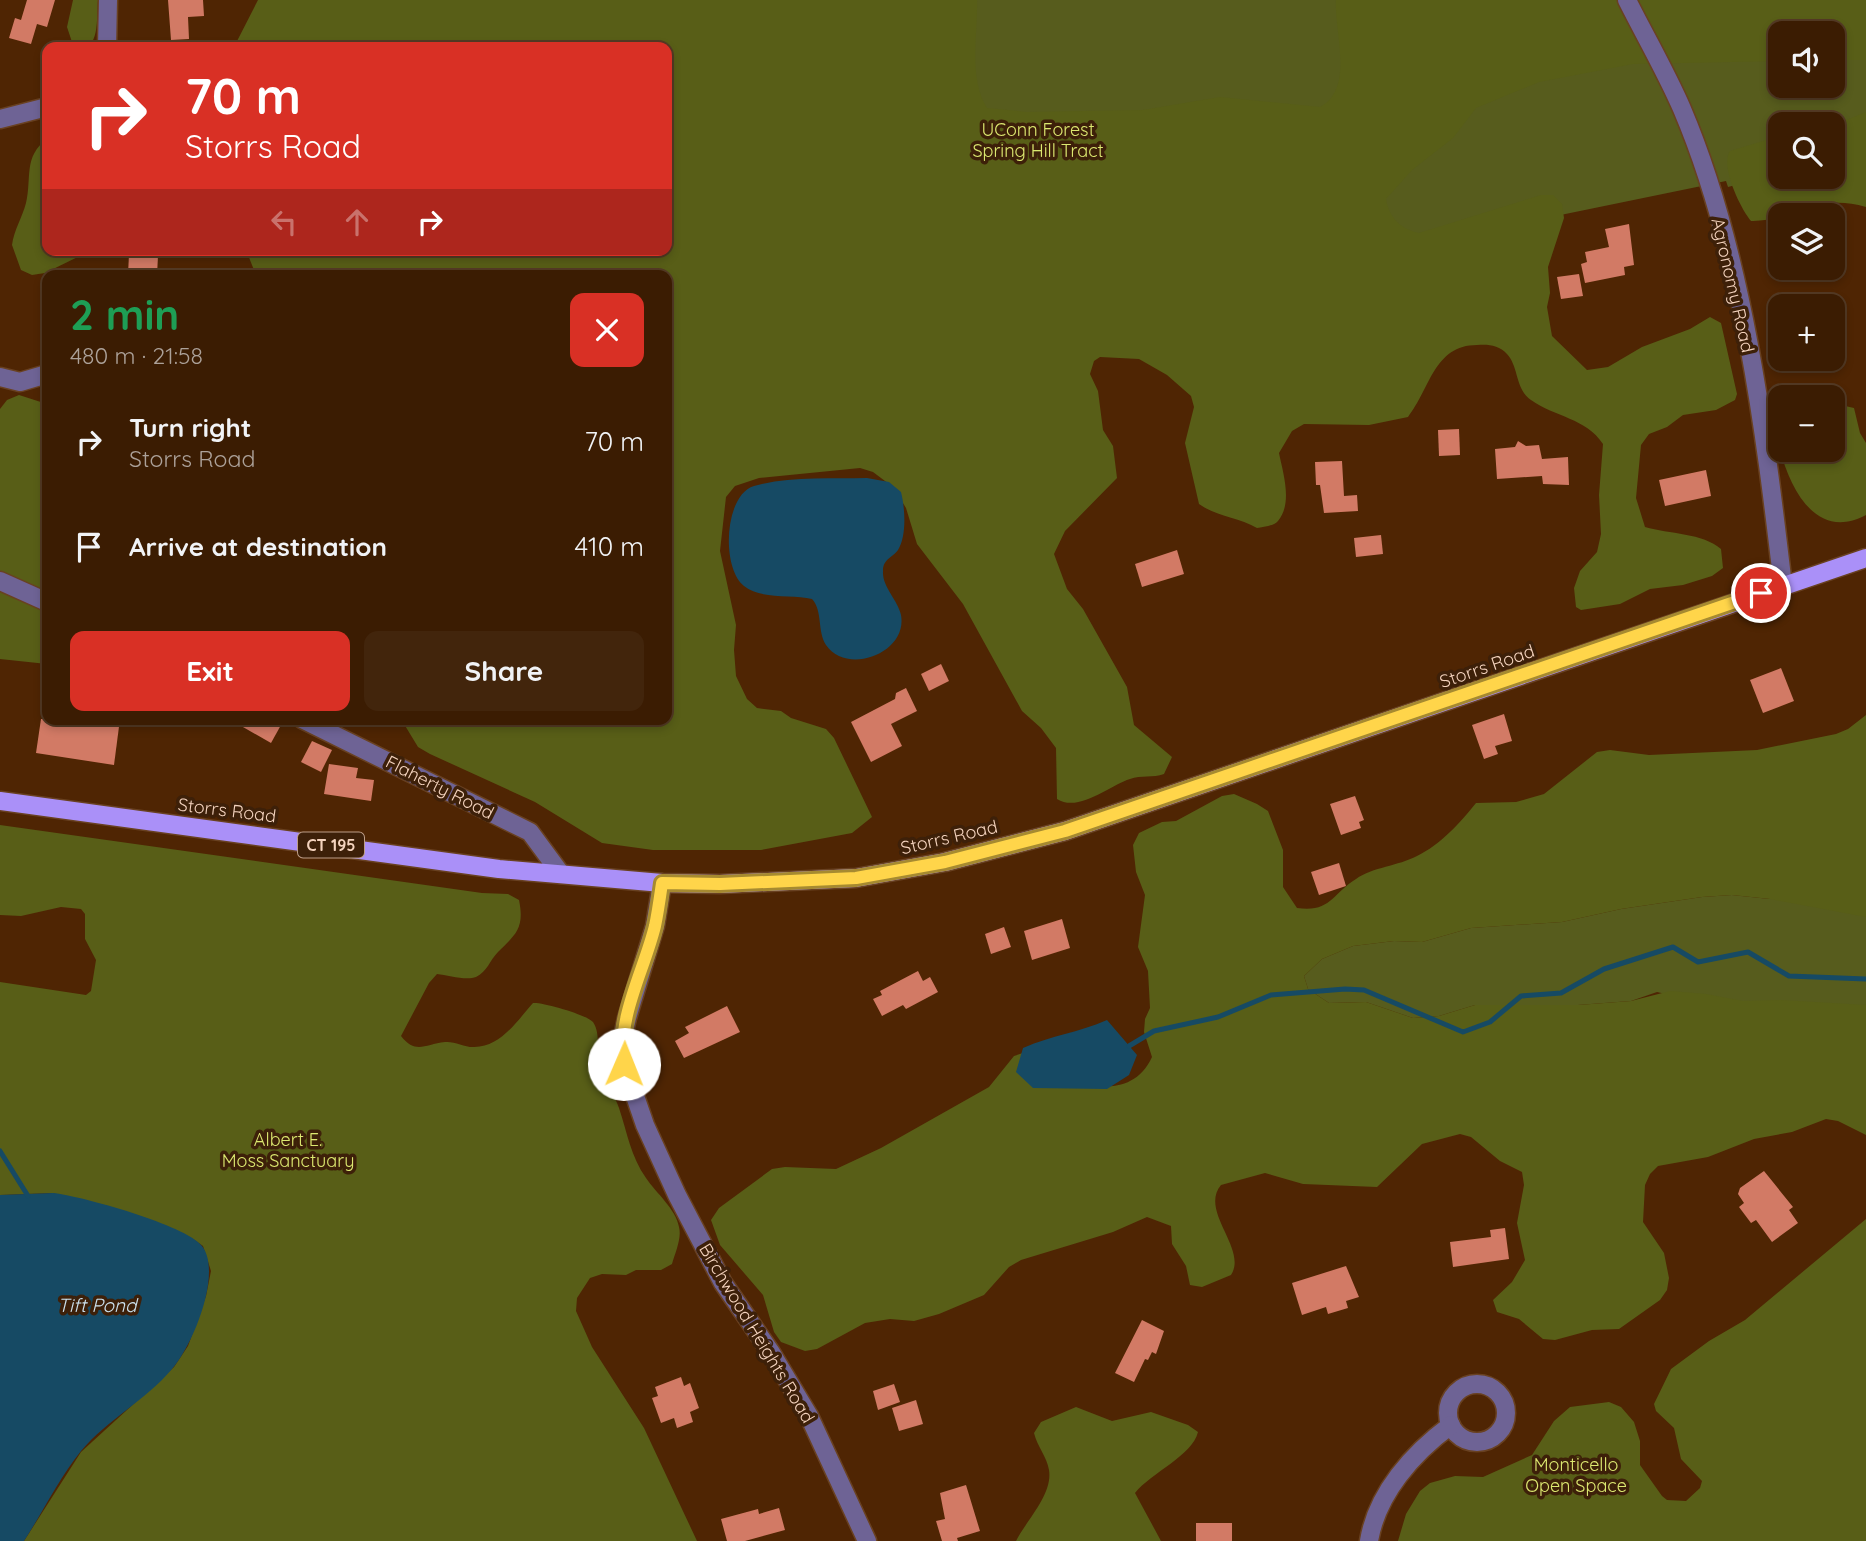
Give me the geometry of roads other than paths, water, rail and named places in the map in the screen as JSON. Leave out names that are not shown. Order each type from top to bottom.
[{"type":"main road","name":"Storrs Road","points":[[0,801],[499,869],[662,883],[720,884],[856,878],[945,862],[1065,831],[1866,558]]},
{"type":"street","points":[[107,42],[108,0]]},
{"type":"street","name":"Agronomy Road","points":[[1626,0],[1682,109],[1717,212],[1743,320],[1768,450],[1783,586]]},
{"type":"street","points":[[0,119],[42,108]]},
{"type":"street","points":[[0,377],[20,382],[42,375]]},
{"type":"street","points":[[0,581],[42,600]]},
{"type":"street","name":"Flaherty Road","points":[[314,725],[530,832],[561,874]]},
{"type":"street","name":"Birchwood Heights Road","points":[[662,883],[655,926],[621,1045],[624,1064],[645,1125],[677,1195],[723,1283],[770,1351],[809,1416],[867,1541]]},
{"type":"street","points":[[1369,1541],[1372,1525],[1394,1484],[1414,1456],[1451,1425]]},
{"type":"water","points":[[867,478],[889,482],[901,492],[903,537],[898,550],[883,567],[883,577],[899,609],[901,628],[886,649],[874,656],[848,659],[836,654],[826,645],[818,609],[812,599],[768,595],[744,586],[732,564],[729,533],[737,503],[744,492],[754,486],[795,479]]},
{"type":"water","points":[[1107,1020],[1137,1055],[1129,1075],[1107,1089],[1033,1088],[1016,1072],[1023,1048]]},
{"type":"water","name":"Tift Pond","points":[[53,1193],[132,1213],[176,1229],[192,1238],[202,1246],[208,1258],[207,1291],[196,1328],[172,1369],[81,1451],[24,1541],[0,1541],[0,1195]]},
{"type":"waterway","points":[[1129,1046],[1154,1031],[1218,1017],[1271,995],[1345,989],[1364,990],[1463,1032],[1490,1022],[1521,996],[1561,993],[1604,969],[1673,947],[1698,962],[1748,952],[1789,976],[1866,979]]},
{"type":"waterway","points":[[0,1151],[28,1196]]},
{"type":"park label","name":"UConn Forest Spring Hill Tract","points":[[1038,139]]},
{"type":"park label","name":"Albert E. Moss Sanctuary","points":[[288,1149]]},
{"type":"park label","name":"Monticello Open Space","points":[[1576,1474]]}]
